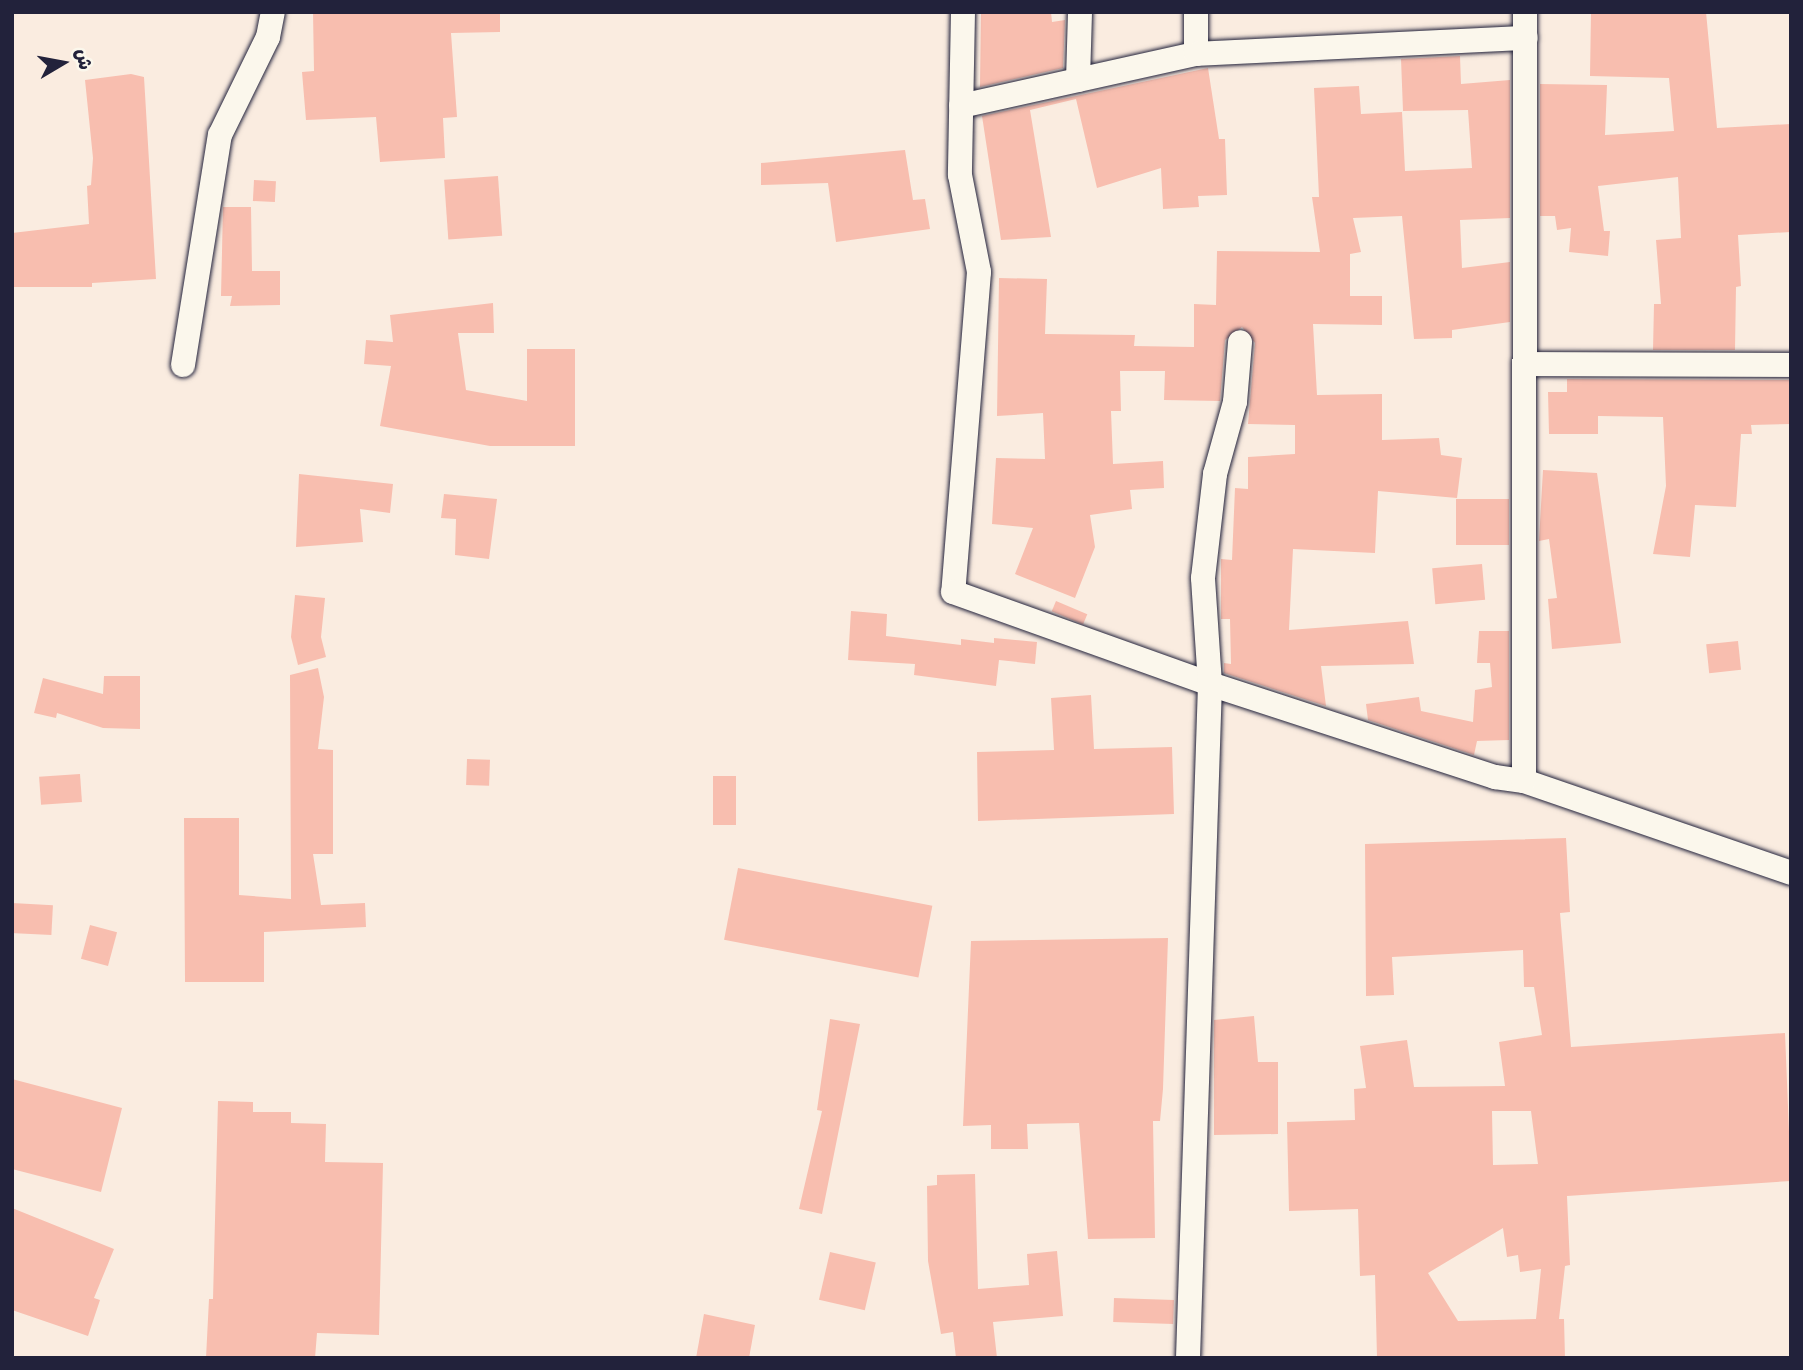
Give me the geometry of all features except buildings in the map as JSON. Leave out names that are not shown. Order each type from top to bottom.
[{"type":"street","points":[[183,365],[220,135],[268,37],[273,12]]},
{"type":"street","points":[[963,12],[960,175],[979,272],[953,592],[1210,684],[1494,777],[1524,781],[1791,873]]},
{"type":"street","points":[[1078,80],[1080,12]]},
{"type":"street","points":[[1196,12],[1196,54]]},
{"type":"street","points":[[1524,781],[1525,12]]},
{"type":"street","points":[[961,106],[1196,54],[1526,38]]},
{"type":"street","points":[[1188,1358],[1210,684],[1203,578],[1215,474],[1235,402],[1240,342]]},
{"type":"street","points":[[1525,364],[1791,365]]}]
